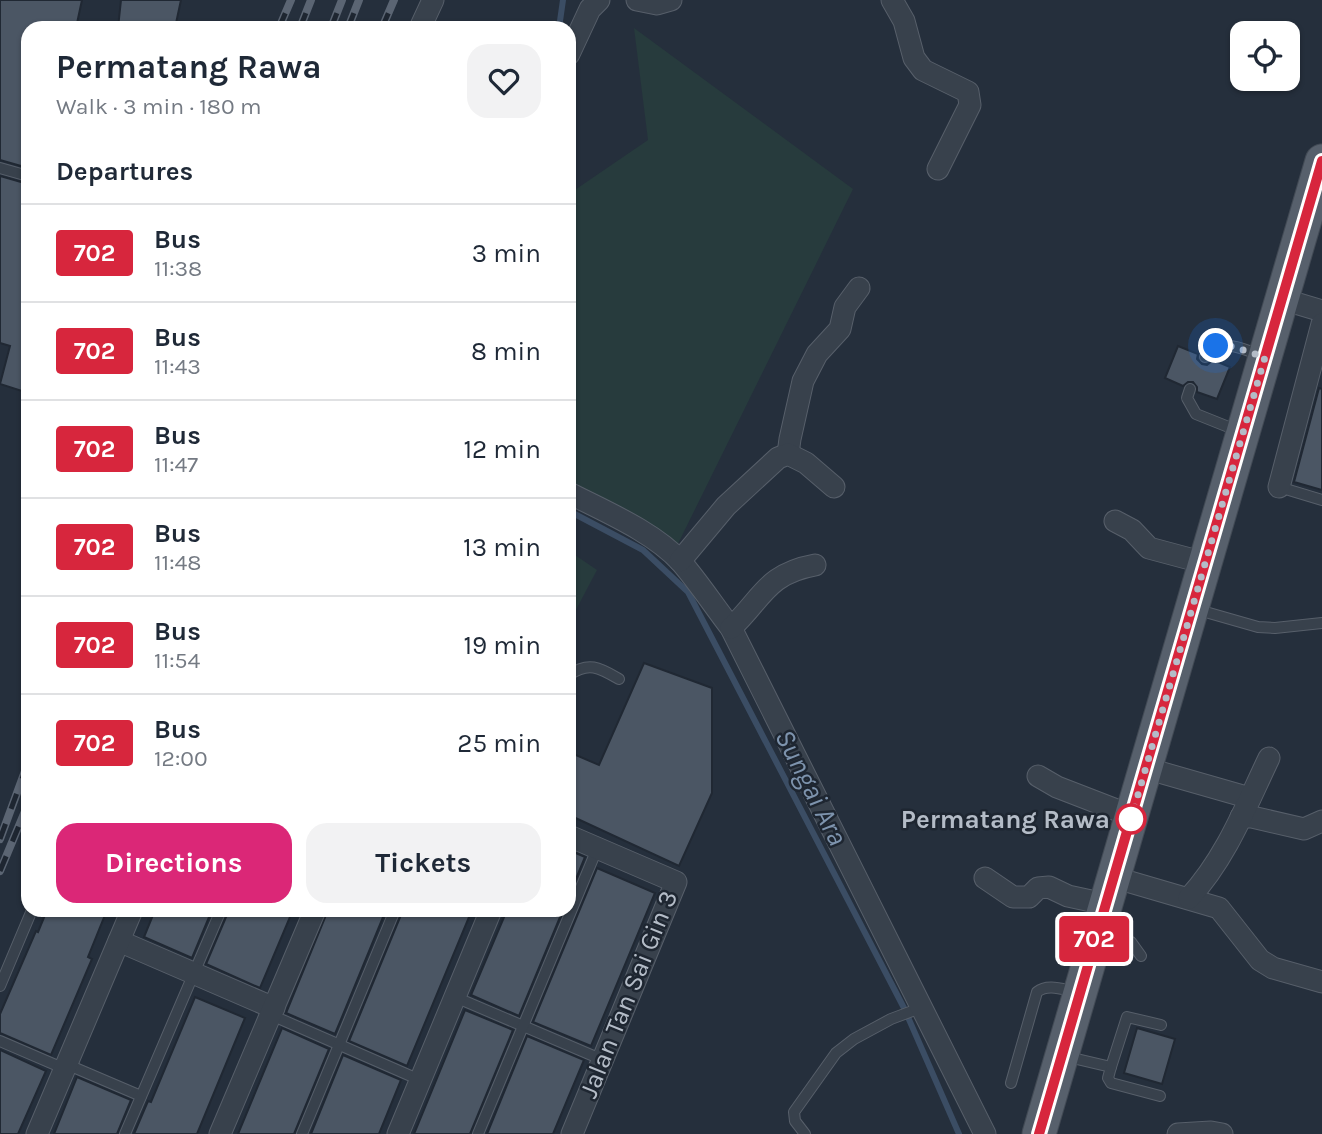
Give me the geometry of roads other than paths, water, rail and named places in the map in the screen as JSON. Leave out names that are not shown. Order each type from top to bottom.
[{"type":"main road","points":[[1039,1134],[1322,161]]},
{"type":"street","points":[[423,21],[433,0]]},
{"type":"street","points":[[576,39],[590,9],[599,0]]},
{"type":"street","points":[[637,0],[657,4],[671,0]]},
{"type":"street","points":[[892,0],[904,21],[914,58],[923,70],[968,92],[970,104],[938,169]]},
{"type":"street","points":[[788,454],[803,381],[817,354],[840,329],[845,307],[859,288]]},
{"type":"street","points":[[1282,299],[1322,311]]},
{"type":"street","points":[[1279,487],[1322,324]]},
{"type":"street","points":[[680,561],[726,506],[778,458],[788,454],[806,463],[834,487]]},
{"type":"street","points":[[576,497],[656,542],[680,561],[730,628],[985,1134]]},
{"type":"street","points":[[1115,521],[1132,530],[1149,548],[1205,563]]},
{"type":"street","points":[[730,628],[767,586],[797,568],[815,565]]},
{"type":"street","points":[[1189,898],[1207,878],[1246,808],[1269,758]]},
{"type":"street","points":[[1145,768],[1246,808],[1252,817],[1304,829],[1322,821]]},
{"type":"street","points":[[1038,776],[1057,787],[1132,816]]},
{"type":"street","name":"Jalan Tan Sai Gin 3","points":[[572,1134],[676,882],[576,839]]},
{"type":"street","points":[[985,878],[1013,897],[1029,897],[1038,888],[1049,887],[1068,896],[1105,904],[1189,898],[1219,908],[1260,960],[1273,968],[1322,982]]},
{"type":"street","points":[[37,1134],[129,917]]},
{"type":"street","points":[[220,1134],[312,917]]},
{"type":"street","points":[[398,1134],[488,917]]},
{"type":"street","points":[[118,941],[273,1012]]},
{"type":"street","points":[[1178,1134],[1222,1134]]},
{"type":"lane","points":[[0,169],[21,174]]},
{"type":"lane","points":[[1205,357],[1216,346],[1227,345],[1265,357]]},
{"type":"lane","points":[[1190,388],[1187,398],[1189,407],[1196,414],[1243,433]]},
{"type":"lane","points":[[1279,487],[1322,500]]},
{"type":"lane","points":[[1193,608],[1258,627],[1322,623]]},
{"type":"lane","points":[[576,670],[580,667],[599,667],[619,679]]},
{"type":"lane","points":[[576,899],[597,849]]},
{"type":"lane","points":[[1105,904],[1141,956]]},
{"type":"lane","points":[[0,986],[29,917]]},
{"type":"lane","points":[[125,1134],[218,917]]},
{"type":"lane","points":[[302,1134],[392,917]]},
{"type":"lane","points":[[478,1134],[569,917]]},
{"type":"lane","points":[[1011,1083],[1037,992],[1050,987],[1080,992]]},
{"type":"lane","points":[[455,997],[603,1060]]},
{"type":"lane","points":[[805,1134],[795,1121],[794,1112],[836,1053],[854,1039],[891,1019],[921,1008]]},
{"type":"lane","points":[[273,1012],[420,1080]]},
{"type":"lane","points":[[1160,1096],[1111,1083],[1108,1078],[1127,1017],[1161,1025]]},
{"type":"lane","points":[[0,1041],[141,1096]]},
{"type":"lane","points":[[1062,1055],[1111,1067]]},
{"type":"waterway","name":"Sungai Ara","points":[[560,21],[563,0]]},
{"type":"waterway","name":"Sungai Ara","points":[[576,515],[643,550],[688,592],[904,1008],[959,1134]]},
{"type":"railway","points":[[282,21],[291,0]]},
{"type":"railway","points":[[303,21],[311,0]]},
{"type":"railway","points":[[334,21],[342,0]]},
{"type":"railway","points":[[351,21],[359,0]]},
{"type":"railway","points":[[385,21],[394,0]]},
{"type":"railway","points":[[0,839],[21,782]]},
{"type":"railway","points":[[0,871],[21,821]]},
{"type":"place","name":"Permatang Rawa","points":[[1131,819]]}]
